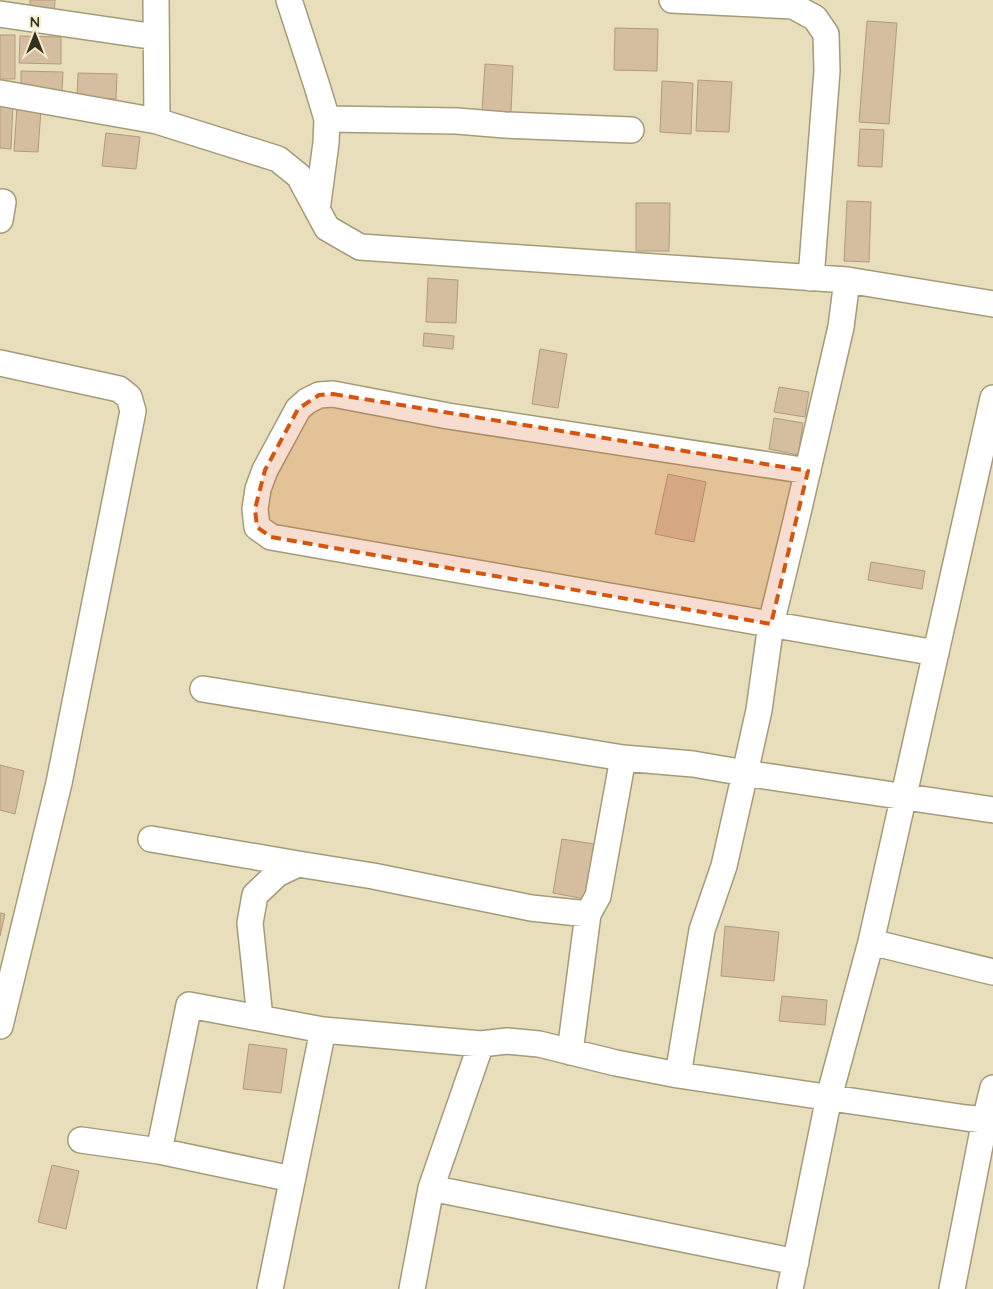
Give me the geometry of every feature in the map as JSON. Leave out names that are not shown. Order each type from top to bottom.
[{"type":"street","points":[[156,0],[157,121]]},
{"type":"street","points":[[288,0],[318,86],[327,119],[318,210]]},
{"type":"street","points":[[672,0],[794,6],[815,18],[826,34],[827,70],[811,278]]},
{"type":"street","points":[[0,14],[156,37]]},
{"type":"street","points":[[0,93],[157,121],[278,159],[300,176],[327,228],[360,247],[847,280],[993,304]]},
{"type":"street","points":[[327,119],[457,121],[504,125],[631,130]]},
{"type":"street","points":[[678,1075],[702,930],[724,866],[759,710],[771,624],[841,327],[847,280]]},
{"type":"street","points":[[0,363],[119,389],[129,397],[133,411],[59,783],[0,1026]]},
{"type":"street","points":[[808,472],[448,416],[333,394],[319,395],[307,401],[298,409],[265,470],[258,489],[255,509],[257,527],[271,536],[936,653]]},
{"type":"street","points":[[790,1289],[829,1097],[871,942],[993,398]]},
{"type":"street","points":[[203,689],[623,758],[693,764],[993,810]]},
{"type":"street","points":[[570,1052],[588,914],[598,896],[623,758]]},
{"type":"street","points":[[151,839],[374,876],[531,908],[588,914]]},
{"type":"street","points":[[260,1018],[250,923],[255,895],[277,874],[298,864]]},
{"type":"street","points":[[871,942],[993,972]]},
{"type":"street","points":[[159,1151],[189,1005],[323,1030],[481,1044],[507,1041],[539,1044],[616,1063],[678,1075],[985,1120]]},
{"type":"street","points":[[270,1289],[323,1030]]},
{"type":"street","points":[[412,1289],[430,1188],[481,1044]]},
{"type":"street","points":[[952,1289],[993,1088]]},
{"type":"street","points":[[81,1140],[159,1151],[292,1179]]},
{"type":"street","points":[[430,1188],[796,1262]]},
{"type":"highlighted area","points":[[333,394],[808,471],[771,624],[271,537],[257,527],[255,509],[265,470],[298,409],[319,395]]},
{"type":"building","points":[[30,0],[55,0],[54,15],[30,14]]},
{"type":"building","points":[[867,21],[897,23],[889,124],[859,122]]},
{"type":"building","points":[[615,28],[658,29],[657,71],[614,70]]},
{"type":"building","points":[[0,35],[15,35],[15,79],[0,79]]},
{"type":"building","points":[[20,36],[61,37],[61,64],[19,63]]},
{"type":"building","points":[[485,64],[513,66],[511,112],[482,111]]},
{"type":"building","points":[[21,71],[63,72],[62,91],[21,90]]},
{"type":"building","points":[[78,73],[117,74],[116,99],[77,98]]},
{"type":"building","points":[[698,80],[732,82],[729,132],[696,131]]},
{"type":"building","points":[[662,81],[693,83],[691,134],[660,132]]},
{"type":"building","points":[[0,102],[13,102],[11,149],[0,148]]},
{"type":"building","points":[[17,107],[41,109],[38,152],[14,151]]},
{"type":"building","points":[[860,129],[884,130],[882,167],[858,166]]},
{"type":"building","points":[[106,133],[140,137],[136,169],[102,166]]},
{"type":"building","points":[[847,201],[871,202],[869,262],[844,261]]},
{"type":"building","points":[[636,203],[670,203],[669,251],[636,251]]},
{"type":"building","points":[[428,278],[458,280],[456,323],[426,322]]},
{"type":"building","points":[[424,333],[454,336],[453,349],[423,346]]},
{"type":"building","points":[[540,349],[567,354],[558,408],[532,404]]},
{"type":"building","points":[[779,387],[809,392],[805,417],[774,412]]},
{"type":"building","points":[[774,418],[803,423],[798,455],[769,449]]},
{"type":"building","points":[[668,474],[706,482],[694,542],[655,534]]},
{"type":"building","points":[[871,562],[925,571],[922,589],[868,580]]},
{"type":"building","points":[[0,765],[24,771],[15,814],[0,810]]},
{"type":"building","points":[[562,839],[594,844],[585,899],[553,893]]},
{"type":"building","points":[[0,913],[5,914],[0,936]]},
{"type":"building","points":[[725,926],[779,932],[774,981],[721,976]]},
{"type":"building","points":[[782,996],[827,1000],[825,1025],[779,1021]]},
{"type":"building","points":[[249,1044],[287,1049],[281,1093],[243,1089]]},
{"type":"building","points":[[52,1165],[79,1171],[66,1229],[38,1222]]}]
